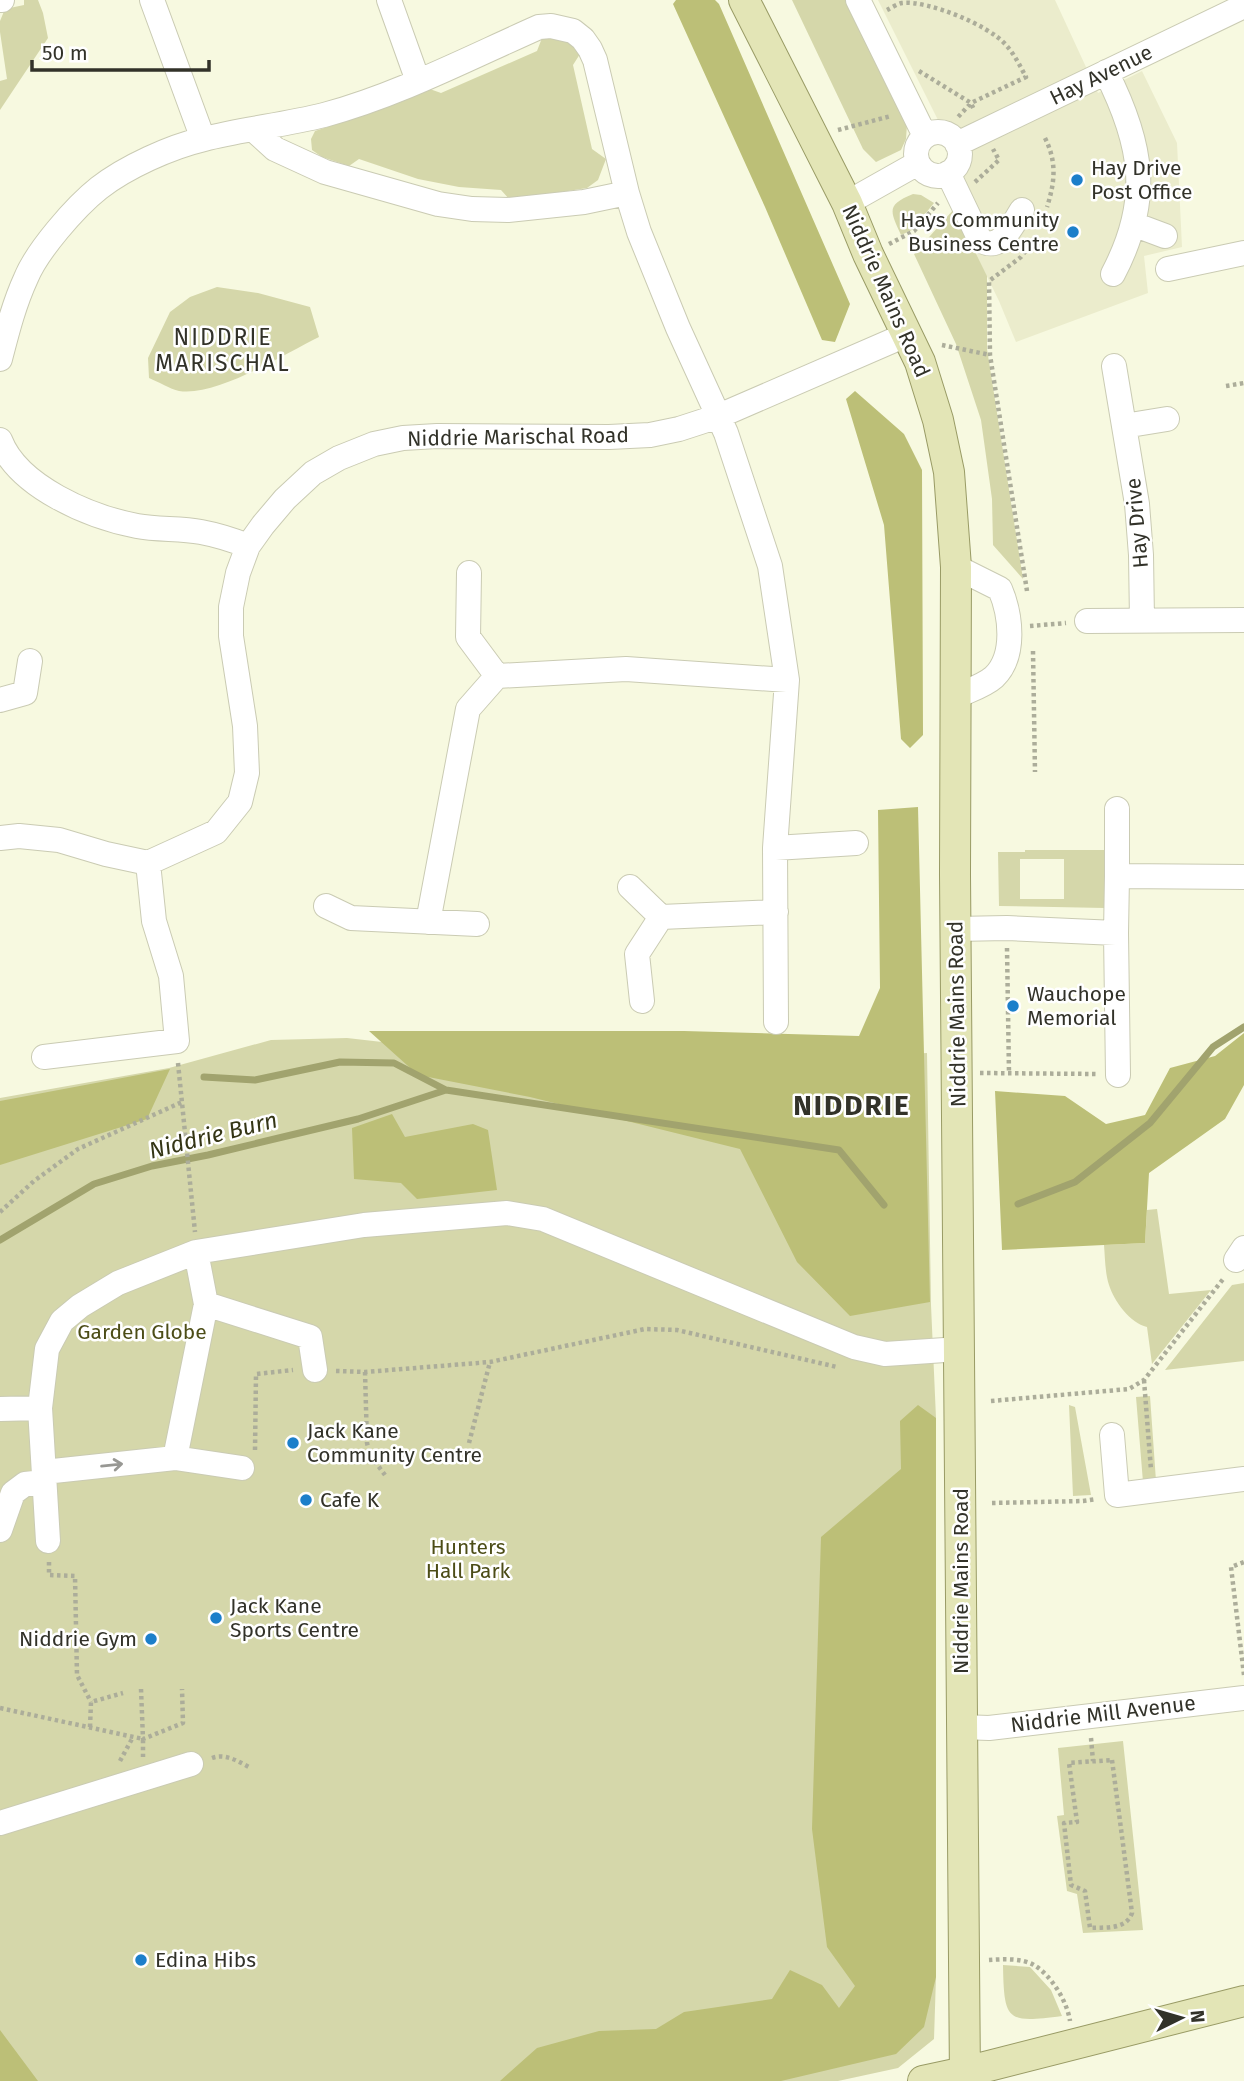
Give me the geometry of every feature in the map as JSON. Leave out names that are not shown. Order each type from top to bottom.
[{"type":"main road","name":"Niddrie Mains Road","points":[[744,0],[847,203],[868,254],[908,334],[928,383],[945,450],[952,496],[956,567],[956,929],[965,2077]]},
{"type":"main road","points":[[923,2081],[965,2077],[1074,2044],[1244,2001]]},
{"type":"street","points":[[152,0],[203,139]]},
{"type":"street","points":[[389,0],[418,81]]},
{"type":"street","name":"Hay Avenue","points":[[942,138],[985,131],[1244,6]]},
{"type":"street","points":[[862,10],[914,110],[960,157],[954,169],[953,183],[980,240],[988,244],[1004,237],[1032,213]]},
{"type":"street","points":[[0,359],[26,276],[43,250],[66,221],[99,189],[132,168],[164,152],[203,139],[254,130],[372,100],[540,27],[551,26],[573,31],[583,39],[595,60],[627,193],[653,270],[726,433],[770,566],[787,680],[775,848],[776,1022]]},
{"type":"street","points":[[1107,72],[1127,115],[1136,148],[1138,187],[1133,224],[1113,274]]},
{"type":"street","points":[[254,130],[275,149],[325,172],[438,204],[508,210],[584,202],[627,193]]},
{"type":"street","points":[[942,138],[918,146],[916,158],[928,173],[942,176],[953,183]]},
{"type":"street","points":[[847,203],[918,163]]},
{"type":"street","points":[[1133,224],[1165,236]]},
{"type":"street","points":[[1168,269],[1244,253]]},
{"type":"street","name":"Niddrie Marischal Road","points":[[148,863],[216,832],[240,802],[247,773],[245,726],[231,636],[232,607],[238,573],[248,546],[263,525],[285,499],[313,473],[339,458],[374,444],[402,438],[609,437],[650,435],[679,429],[719,416],[908,334]]},
{"type":"street","name":"Hay Drive","points":[[1114,366],[1139,530],[1142,620]]},
{"type":"street","points":[[1125,426],[1167,419]]},
{"type":"street","points":[[0,440],[16,467],[39,485],[100,516],[136,526],[200,531],[248,546]]},
{"type":"street","points":[[955,697],[993,678],[1000,670],[1006,661],[1008,630],[1007,607],[1000,589],[956,567]]},
{"type":"street","points":[[469,573],[468,637],[497,676]]},
{"type":"street","points":[[1087,621],[1244,620]]},
{"type":"street","points":[[0,700],[25,693],[30,661]]},
{"type":"street","points":[[428,922],[468,709],[497,676],[626,668],[787,680]]},
{"type":"street","points":[[1116,809],[1118,1075]]},
{"type":"street","points":[[0,838],[19,836],[59,840],[148,863],[153,921],[171,976],[177,1041],[44,1058]]},
{"type":"street","points":[[775,848],[856,843]]},
{"type":"street","points":[[1117,876],[1244,877]]},
{"type":"street","points":[[631,887],[661,917],[776,912]]},
{"type":"street","points":[[326,906],[351,918],[477,924]]},
{"type":"street","points":[[642,1002],[637,954],[661,917]]},
{"type":"street","points":[[956,929],[1007,928],[1116,933]]},
{"type":"street","points":[[48,1541],[40,1408],[47,1349],[62,1321],[80,1306],[118,1283],[196,1252],[364,1225],[508,1213],[543,1219],[854,1347],[885,1354],[960,1349]]},
{"type":"street","points":[[174,1458],[206,1304],[196,1252]]},
{"type":"street","points":[[206,1304],[310,1337],[315,1369]]},
{"type":"street","points":[[0,1409],[40,1408]]},
{"type":"street","points":[[1112,1436],[1117,1494],[1244,1479]]},
{"type":"street","points":[[0,1530],[13,1493],[25,1484],[44,1477],[174,1458],[242,1468]]},
{"type":"street","name":"Niddrie Mill Avenue","points":[[962,1727],[989,1728],[1244,1698]]},
{"type":"street","points":[[0,1823],[191,1764]]},
{"type":"path","points":[[862,10],[902,2],[938,6],[995,34],[1018,60],[1026,77],[971,103],[942,138]]},
{"type":"path","points":[[868,254],[914,231],[945,197],[953,183],[972,185],[999,160],[971,103],[911,66],[895,73]]},
{"type":"path","points":[[814,137],[914,110]]},
{"type":"path","points":[[1032,213],[1054,180],[1052,152],[1045,138]]},
{"type":"path","points":[[1029,598],[990,355],[989,281],[1021,257],[1032,243]]},
{"type":"path","points":[[942,345],[990,355]]},
{"type":"path","points":[[1226,386],[1244,383]]},
{"type":"path","points":[[1008,630],[1033,625],[1087,621]]},
{"type":"path","points":[[1033,625],[1035,772]]},
{"type":"path","points":[[1007,928],[1009,1073]]},
{"type":"path","points":[[177,1041],[193,1208]]},
{"type":"path","points":[[958,1073],[1118,1075]]},
{"type":"path","points":[[0,1212],[34,1181],[78,1149],[182,1102]]},
{"type":"path","points":[[991,1401],[1129,1389],[1144,1380],[1223,1281],[1240,1254]]},
{"type":"path","points":[[242,1468],[254,1471],[256,1374],[315,1369],[365,1372],[490,1362],[645,1329],[677,1330],[843,1369],[858,1367],[872,1351]]},
{"type":"path","points":[[469,1443],[490,1362]]},
{"type":"path","points":[[365,1372],[367,1443],[370,1455],[385,1475]]},
{"type":"path","points":[[1144,1380],[1152,1490]]},
{"type":"path","points":[[992,1503],[1083,1501],[1117,1494]]},
{"type":"path","points":[[48,1541],[49,1575],[75,1576],[77,1675],[91,1702],[90,1727]]},
{"type":"path","points":[[1244,1562],[1231,1567],[1244,1676]]},
{"type":"path","points":[[141,1689],[144,1780]]},
{"type":"path","points":[[0,1708],[143,1739],[183,1723],[182,1689]]},
{"type":"path","points":[[91,1702],[123,1693]]},
{"type":"path","points":[[191,1764],[220,1755],[251,1768]]},
{"type":"path","points":[[1112,1760],[1132,1913],[1130,1921],[1124,1925],[1090,1928],[1085,1891],[1071,1885],[1064,1823],[1077,1822],[1069,1763],[1112,1760]]},
{"type":"path","points":[[964,1961],[1007,1959],[1033,1964],[1058,1988],[1069,2015],[1074,2044]]},
{"type":"shaded area","points":[[878,0],[1055,0],[1098,93],[1142,71],[1177,143],[1182,247],[1144,256],[1148,293],[1016,342],[941,182],[960,171],[967,157],[967,147],[958,129],[938,120]]},
{"type":"green space","points":[[24,0],[38,0],[48,38],[0,110],[0,81],[7,79],[0,21],[5,9],[24,5]]},
{"type":"green space","points":[[676,0],[715,0],[719,4],[850,304],[835,342],[822,340],[673,4]]},
{"type":"green space","points":[[792,0],[848,0],[907,124],[906,139],[901,150],[876,162],[863,149]]},
{"type":"green space","points":[[554,37],[567,41],[580,54],[573,65],[592,149],[606,159],[598,180],[587,188],[510,200],[501,190],[459,187],[418,179],[359,159],[349,166],[322,157],[312,150],[311,139],[315,131],[376,111],[427,88],[441,93],[537,51],[542,38]]},
{"type":"green space","points":[[913,194],[921,195],[934,203],[912,230],[901,235],[894,220],[894,205]]},
{"type":"green space","points":[[954,209],[987,276],[987,349],[1023,579],[993,545],[992,499],[981,420],[956,344],[914,254]]},
{"type":"green space","points":[[217,287],[258,293],[310,307],[319,337],[250,373],[212,387],[179,391],[149,378],[148,358],[170,312],[190,297]]},
{"type":"green space","points":[[855,391],[904,434],[922,470],[923,735],[910,748],[901,739],[884,525],[846,399]]},
{"type":"green space","points":[[918,807],[930,1302],[850,1316],[797,1262],[740,1149],[530,1097],[418,1075],[369,1031],[684,1031],[859,1036],[880,988],[878,810]]},
{"type":"green space","points":[[1105,850],[1105,908],[999,906],[998,852]],"holes":[[[1020,859],[1064,859],[1064,899],[1020,899]]]},
{"type":"green space","points":[[1244,1033],[1244,1085],[1225,1119],[1149,1173],[1145,1243],[1002,1250],[995,1091],[1065,1096],[1106,1124],[1145,1115],[1170,1068],[1215,1056]]},
{"type":"green space","name":"Hunters Hall Park","points":[[347,1038],[496,1055],[755,1061],[927,1053],[931,1305],[936,1418],[936,1977],[934,2039],[898,2068],[838,2081],[0,2081],[0,1098],[169,1068],[271,1040]]},
{"type":"green space","points":[[170,1069],[147,1119],[0,1165],[0,1101]]},
{"type":"green space","points":[[392,1114],[405,1137],[473,1124],[488,1130],[497,1190],[417,1199],[401,1183],[354,1179],[352,1128]]},
{"type":"green space","points":[[1157,1209],[1169,1294],[1211,1290],[1152,1364],[1147,1327],[1129,1316],[1111,1291],[1104,1245],[1145,1243],[1147,1210]]},
{"type":"green space","points":[[1244,1283],[1244,1361],[1165,1370],[1232,1285]]},
{"type":"green space","points":[[1150,1396],[1156,1481],[1143,1482],[1136,1397]]},
{"type":"green space","points":[[918,1405],[936,1418],[936,1977],[924,2027],[896,2054],[781,2081],[500,2081],[537,2048],[599,2031],[656,2029],[684,2012],[772,1999],[790,1970],[822,1985],[839,2008],[855,1986],[827,1947],[812,1829],[821,1537],[901,1469],[900,1421]]},
{"type":"green space","points":[[1069,1405],[1075,1407],[1091,1495],[1073,1496]]},
{"type":"green space","points":[[1123,1741],[1143,1930],[1083,1933],[1077,1894],[1067,1891],[1057,1816],[1064,1815],[1058,1748]]},
{"type":"green space","points":[[1003,1965],[1030,1967],[1051,1990],[1062,2016],[1030,2019],[1012,2014],[1005,1998]]},
{"type":"green space","points":[[0,2030],[38,2081],[0,2081]]},
{"type":"waterway","name":"Niddrie Burn","points":[[1018,1204],[1075,1182],[1150,1123],[1213,1047],[1244,1027]]},
{"type":"waterway","name":"Niddrie Burn","points":[[204,1077],[255,1080],[340,1062],[394,1063],[446,1090],[839,1150],[884,1205]]},
{"type":"waterway","name":"Niddrie Burn","points":[[0,1240],[94,1184],[152,1166],[358,1119],[446,1090]]},
{"type":"place","name":"Hay Drive Post Office","points":[[1077,180]]},
{"type":"place","name":"Hays Community Business Centre","points":[[1073,232]]},
{"type":"place","name":"Wauchope Memorial","points":[[1013,1006]]},
{"type":"place","name":"Jack Kane Community Centre","points":[[293,1443]]},
{"type":"place","name":"Cafe K","points":[[306,1500]]},
{"type":"place","name":"Jack Kane Sports Centre","points":[[216,1618]]},
{"type":"place","name":"Niddrie Gym","points":[[151,1639]]},
{"type":"place","name":"Edina Hibs","points":[[141,1960]]},
{"type":"district","name":"NIDDRIE MARISCHAL","points":[[223,350]]},
{"type":"district","name":"NIDDRIE","points":[[852,1105]]},
{"type":"park label","name":"Garden Globe","points":[[142,1332]]}]
